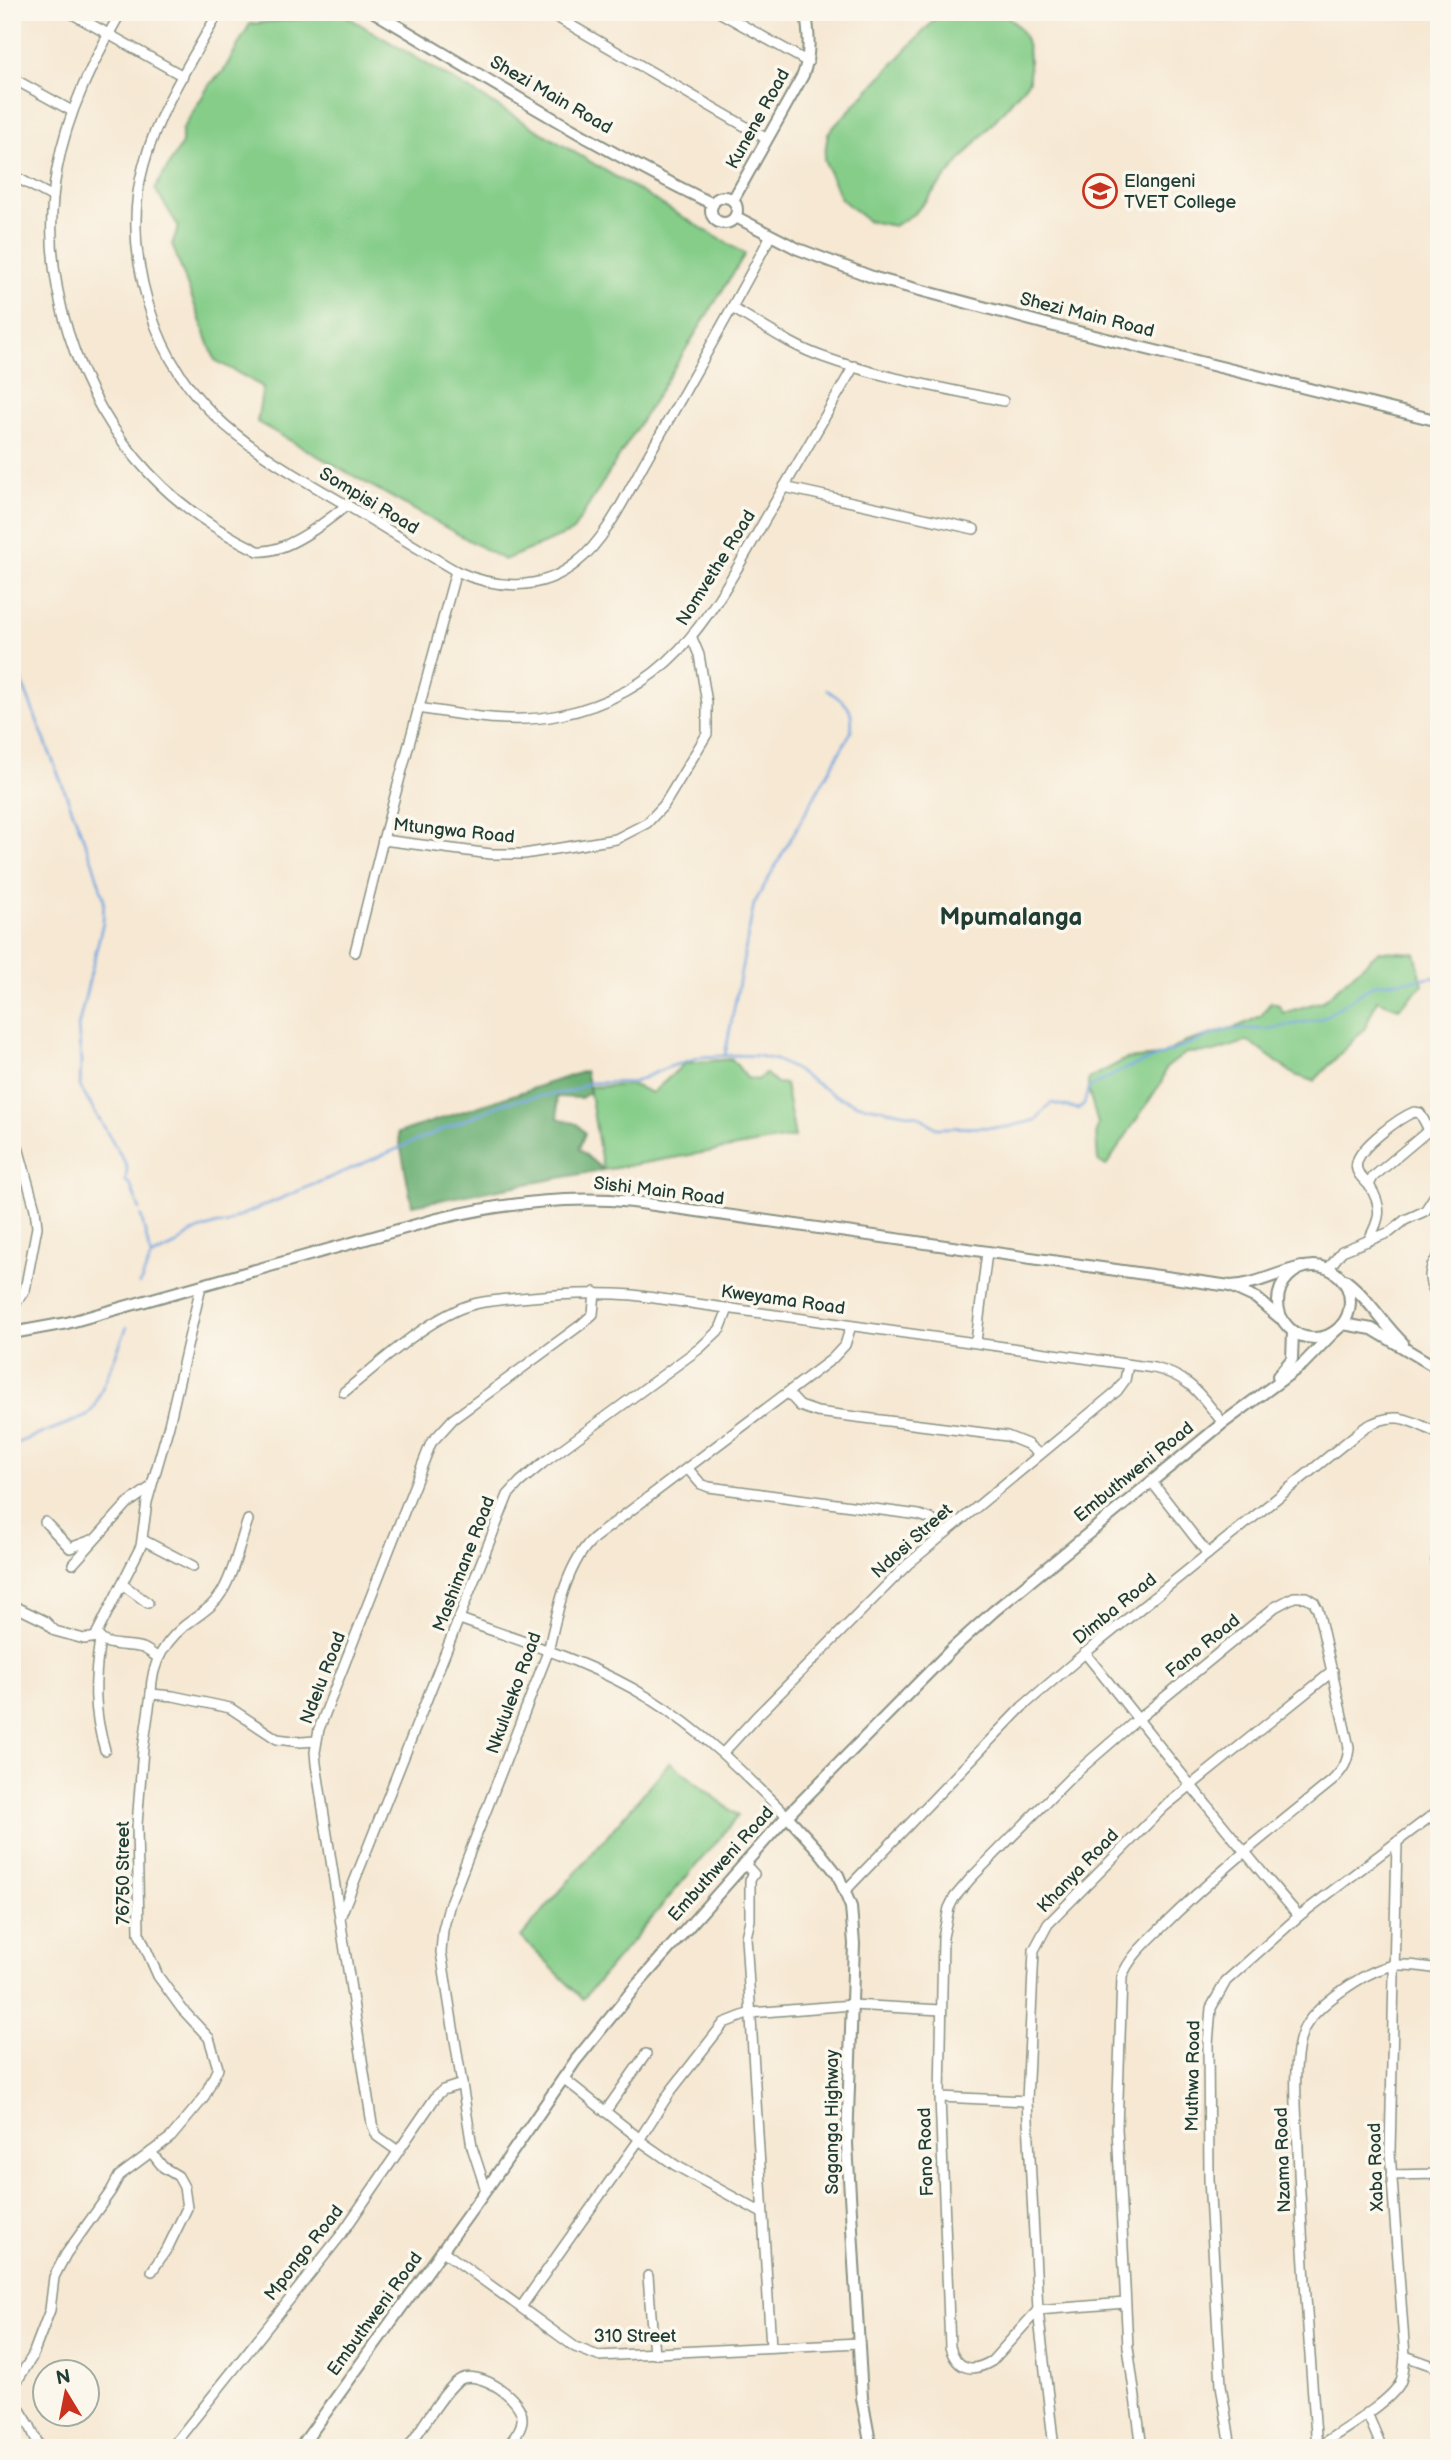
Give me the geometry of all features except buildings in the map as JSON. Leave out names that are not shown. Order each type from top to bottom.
[{"type":"street","points":[[69,12],[183,76]]},
{"type":"street","points":[[121,12],[72,111],[57,169],[53,197],[53,250],[57,286],[69,337],[88,384],[101,408],[150,474],[184,504],[258,551],[270,552],[279,549],[347,505]]},
{"type":"street","name":"Sompisi Road","points":[[219,12],[160,121],[144,164],[136,210],[139,268],[154,322],[175,366],[192,391],[218,420],[255,451],[456,571],[491,583],[527,584],[559,574],[589,552],[733,308],[771,235]]},
{"type":"street","name":"Shezi Main Road","points":[[374,12],[576,130],[713,204]]},
{"type":"street","points":[[548,12],[767,139]]},
{"type":"street","points":[[719,12],[808,62]]},
{"type":"street","name":"Kunene Road","points":[[733,200],[808,62],[806,12]]},
{"type":"street","points":[[12,78],[72,111]]},
{"type":"street","points":[[12,175],[53,197]]},
{"type":"street","points":[[724,197],[733,200],[737,208],[736,216],[729,222],[720,222],[711,212],[713,204],[724,197]]},
{"type":"street","name":"Shezi Main Road","points":[[736,216],[832,263],[912,289],[1439,421]]},
{"type":"street","points":[[733,308],[805,350],[854,366],[1003,401]]},
{"type":"street","name":"Nomvethe Road","points":[[418,708],[511,720],[559,716],[617,697],[664,665],[692,638],[723,593],[854,366]]},
{"type":"street","points":[[784,487],[974,529]]},
{"type":"street","points":[[1439,553],[1439,559]]},
{"type":"street","points":[[355,952],[456,571]]},
{"type":"street","name":"Mtungwa Road","points":[[383,840],[491,854],[524,854],[616,839],[647,824],[664,804],[700,746],[708,727],[701,663],[692,638]]},
{"type":"street","points":[[1368,1241],[1375,1229],[1378,1199],[1358,1174],[1357,1161],[1367,1147],[1402,1117],[1414,1112],[1420,1113],[1429,1130]]},
{"type":"street","points":[[12,1125],[35,1209],[37,1227],[25,1290],[12,1308]]},
{"type":"street","points":[[1369,1185],[1373,1177],[1429,1130],[1439,1125]]},
{"type":"street","points":[[1329,1268],[1342,1251],[1390,1232],[1405,1220],[1424,1211],[1439,1189]]},
{"type":"street","name":"Sishi Main Road","points":[[12,1333],[67,1323],[467,1212],[579,1199],[633,1202],[1230,1286],[1254,1284],[1301,1267]]},
{"type":"street","points":[[976,1342],[987,1252]]},
{"type":"street","points":[[1439,1256],[1430,1268],[1429,1275],[1434,1292],[1439,1297]]},
{"type":"street","points":[[1412,1352],[1354,1287],[1329,1268],[1316,1265],[1301,1267],[1290,1274],[1282,1284],[1278,1309],[1283,1321],[1293,1332],[1314,1338],[1339,1328],[1372,1329],[1439,1369]]},
{"type":"street","points":[[1339,1328],[1349,1313],[1351,1301],[1342,1278]]},
{"type":"street","points":[[105,1750],[94,1693],[100,1623],[132,1567],[143,1540],[144,1519],[151,1487],[169,1425],[201,1286]]},
{"type":"street","name":"Sishi Main Road","points":[[1230,1286],[1256,1298],[1283,1321]]},
{"type":"street","name":"Kweyama Road","points":[[344,1392],[413,1339],[458,1309],[495,1300],[595,1292],[976,1342],[1172,1372],[1184,1379],[1223,1423]]},
{"type":"street","name":"Ndelu Road","points":[[398,2151],[377,2136],[372,2124],[316,1764],[316,1741],[431,1443],[453,1419],[593,1314],[595,1292]]},
{"type":"street","name":"Mashimane Road","points":[[341,1914],[508,1495],[543,1463],[700,1348],[720,1329],[728,1309]]},
{"type":"street","name":"Nkululeko Road","points":[[486,2190],[472,2147],[442,1952],[443,1930],[450,1903],[548,1652],[557,1612],[584,1547],[839,1353],[849,1338],[851,1326]]},
{"type":"street","name":"Embuthweni Road","points":[[300,2448],[443,2251],[563,2078],[636,1986],[787,1816],[953,1648],[1037,1574],[1151,1481],[1264,1391],[1303,1364],[1339,1328]]},
{"type":"street","name":"Embuthweni Road","points":[[1264,1391],[1292,1359],[1293,1332]]},
{"type":"street","name":"Ndosi Street","points":[[723,1753],[858,1613],[945,1531],[1117,1391],[1125,1380],[1128,1365]]},
{"type":"street","points":[[788,1393],[800,1406],[817,1412],[1007,1436],[1027,1444],[1040,1454]]},
{"type":"street","name":"Dimba Road","points":[[846,1890],[1023,1707],[1085,1653],[1348,1440],[1375,1421],[1398,1417],[1439,1434]]},
{"type":"street","points":[[688,1469],[701,1484],[709,1487],[919,1515],[945,1531]]},
{"type":"street","points":[[1151,1481],[1208,1554]]},
{"type":"street","points":[[73,1564],[127,1504],[151,1487]]},
{"type":"street","points":[[12,1605],[45,1621],[55,1631],[84,1639],[99,1638],[108,1643],[146,1649],[157,1657],[175,1634],[209,1609],[223,1591],[248,1520]]},
{"type":"street","points":[[45,1522],[70,1548],[94,1540]]},
{"type":"street","points":[[143,1540],[193,1566]]},
{"type":"street","points":[[1439,1552],[1436,1560],[1439,1581]]},
{"type":"street","points":[[121,1584],[148,1603]]},
{"type":"street","name":"Fano Road","points":[[1038,2310],[992,2361],[970,2369],[957,2362],[950,2347],[940,2097],[945,1920],[954,1898],[1071,1777],[1276,1607],[1294,1597],[1306,1597],[1316,1605],[1333,1671],[1349,1746],[1344,1769],[1210,1880],[1130,1960],[1122,1977],[1117,2128],[1131,2382],[1142,2448]]},
{"type":"street","points":[[460,1619],[589,1668],[647,1696],[723,1753],[787,1816]]},
{"type":"street","points":[[1085,1653],[1243,1852],[1299,1916]]},
{"type":"street","name":"76750 Street","points":[[12,2389],[32,2357],[50,2310],[54,2277],[66,2254],[119,2176],[171,2137],[203,2099],[218,2068],[209,2038],[182,2009],[158,1976],[139,1933],[137,1825],[151,1677],[157,1657]]},
{"type":"street","name":"Khanya Road","points":[[1054,2448],[1038,2310],[1027,2101],[1033,1961],[1038,1939],[1048,1924],[1113,1856],[1191,1784],[1333,1671]]},
{"type":"street","points":[[151,1694],[229,1708],[277,1739],[316,1741]]},
{"type":"street","name":"Muthwa Road","points":[[1231,2448],[1221,2385],[1210,2192],[1207,2109],[1211,2008],[1226,1981],[1299,1916],[1439,1810]]},
{"type":"street","name":"Saganga Highway","points":[[787,1816],[838,1875],[846,1890],[853,1923],[847,2144],[862,2398],[870,2448]]},
{"type":"street","name":"Xaba Road","points":[[1317,2447],[1390,2395],[1401,2382],[1405,2356],[1391,2175],[1389,2102],[1397,1842]]},
{"type":"street","points":[[744,1863],[754,1874],[750,1880],[750,1920],[746,1937],[771,2347]]},
{"type":"street","name":"Nzama Road","points":[[1317,2447],[1302,2232],[1297,2114],[1299,2046],[1306,2024],[1326,2004],[1358,1981],[1393,1965],[1439,1969]]},
{"type":"street","points":[[521,2307],[640,2139],[670,2092],[719,2028],[731,2019],[750,2013],[852,2005],[941,2010]]},
{"type":"street","points":[[605,2112],[646,2054]]},
{"type":"street","points":[[563,2078],[675,2165],[762,2213]]},
{"type":"street","name":"Mpongo Road","points":[[172,2448],[341,2235],[437,2095],[443,2090],[463,2084]]},
{"type":"street","points":[[940,2097],[1027,2101]]},
{"type":"street","points":[[151,2152],[163,2167],[178,2176],[184,2187],[187,2208],[168,2247],[152,2271]]},
{"type":"street","points":[[1391,2175],[1439,2174]]},
{"type":"street","name":"310 Street","points":[[443,2251],[586,2353],[608,2356],[859,2343]]},
{"type":"street","points":[[648,2276],[654,2354]]},
{"type":"street","points":[[1038,2310],[1125,2303]]},
{"type":"street","points":[[1405,2356],[1439,2368]]},
{"type":"street","points":[[408,2448],[454,2384],[469,2377],[490,2382],[521,2410],[523,2420],[506,2448]]},
{"type":"street","points":[[12,2397],[40,2448]]},
{"type":"street","points":[[1367,2413],[1379,2448]]},
{"type":"green space","points":[[947,12],[1000,12],[1010,19],[1023,33],[1026,41],[1029,81],[915,213],[894,226],[868,221],[841,199],[824,160],[828,133],[938,16]]},
{"type":"green space","points":[[343,14],[745,254],[572,532],[504,560],[257,422],[263,387],[215,360],[172,244],[179,227],[155,189],[182,143],[182,130],[210,84],[223,72],[250,24]]},
{"type":"green space","points":[[1379,951],[1415,953],[1423,985],[1399,1008],[1377,1000],[1365,1028],[1314,1081],[1295,1075],[1248,1041],[1214,1052],[1186,1053],[1166,1068],[1162,1081],[1106,1166],[1098,1161],[1098,1124],[1088,1079],[1126,1059],[1160,1056],[1183,1043],[1239,1026],[1261,1016],[1271,1002],[1279,1005],[1283,1013],[1323,1001]]},
{"type":"green space","points":[[732,1059],[747,1078],[758,1080],[765,1073],[776,1083],[785,1084],[795,1137],[603,1170],[589,1087],[633,1085],[652,1093],[685,1063]]},
{"type":"green space","points":[[585,1071],[590,1092],[581,1098],[556,1097],[558,1118],[577,1124],[585,1133],[579,1149],[603,1170],[412,1205],[398,1133]]},
{"type":"green space","points":[[670,1762],[738,1816],[583,1999],[521,1937]]},
{"type":"waterway","points":[[12,657],[92,860],[104,899],[103,922],[78,1027],[80,1087],[127,1167],[126,1182],[130,1184],[140,1210]]},
{"type":"waterway","points":[[725,1055],[754,904],[851,732],[850,711],[839,698],[827,690]]},
{"type":"waterway","points":[[151,1257],[178,1244],[191,1233],[217,1224],[226,1224],[507,1102],[572,1091],[589,1083],[634,1082],[700,1057],[737,1055],[776,1060],[834,1095],[856,1104],[919,1116],[936,1128],[1007,1127],[1036,1120],[1051,1103],[1078,1109],[1084,1105],[1088,1088],[1125,1069],[1228,1029],[1269,1029],[1321,1019],[1375,984],[1439,977]]},
{"type":"waterway","points":[[140,1284],[151,1257],[141,1216]]},
{"type":"waterway","points":[[12,1445],[87,1416],[95,1406],[127,1327]]},
{"type":"place","name":"Elangeni TVET College","points":[[1100,191]]},
{"type":"district","name":"Mpumalanga","points":[[1011,917]]}]
